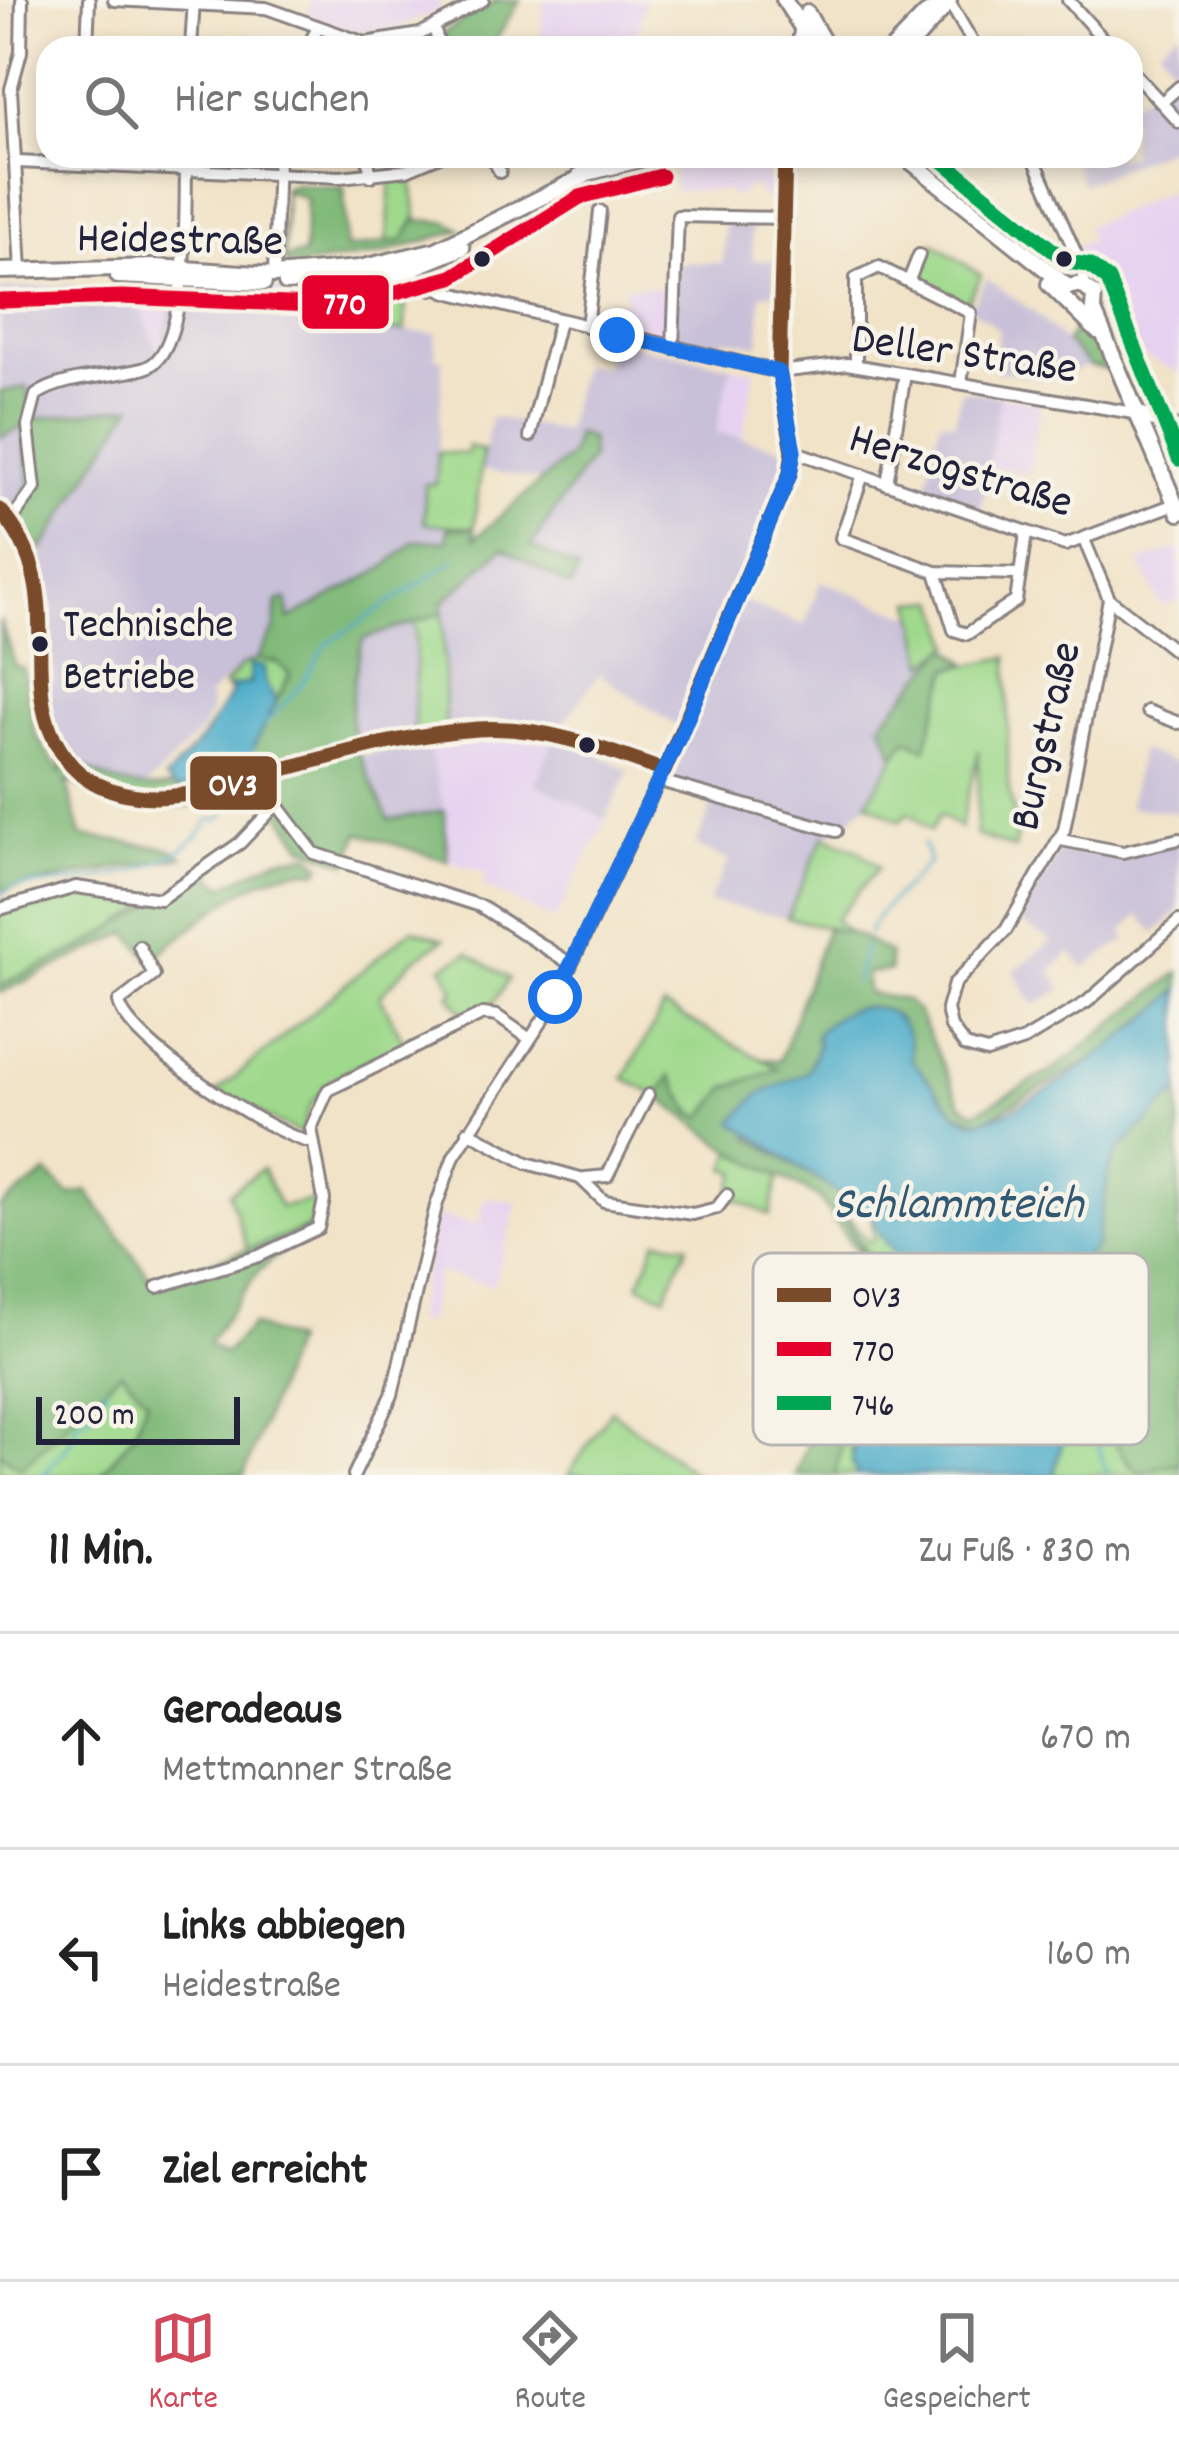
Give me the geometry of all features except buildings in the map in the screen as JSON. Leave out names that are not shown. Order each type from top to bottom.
[{"type":"main road","points":[[784,0],[809,36]]},
{"type":"main road","points":[[796,0],[818,36]]},
{"type":"main road","points":[[907,36],[946,1]]},
{"type":"main road","points":[[918,36],[946,1]]},
{"type":"main road","points":[[495,225],[586,175],[612,168]]},
{"type":"main road","points":[[918,168],[1024,257],[1074,289],[1094,295],[1087,310],[1109,343],[1177,508]]},
{"type":"main road","name":"Heidestraße","points":[[0,276],[21,271],[274,275],[359,268],[436,250],[495,225]]},
{"type":"main road","name":"Heidestraße","points":[[0,276],[181,273],[329,283],[404,272],[443,258],[495,225]]},
{"type":"main road","points":[[1139,414],[1174,429]]},
{"type":"main road","points":[[1152,444],[1174,429]]},
{"type":"street","points":[[21,271],[11,88],[21,52],[22,0]]},
{"type":"street","points":[[88,36],[89,0]]},
{"type":"street","points":[[114,0],[266,8],[338,36]]},
{"type":"street","points":[[402,36],[434,28],[483,0]]},
{"type":"street","points":[[1068,0],[1100,36]]},
{"type":"street","points":[[946,1],[968,36]]},
{"type":"street","points":[[192,36],[194,2]]},
{"type":"street","points":[[799,36],[802,22]]},
{"type":"street","points":[[434,28],[436,36]]},
{"type":"street","points":[[314,36],[317,29]]},
{"type":"street","points":[[1143,82],[1179,122]]},
{"type":"street","points":[[1162,102],[1179,87]]},
{"type":"street","points":[[18,162],[36,161]]},
{"type":"street","points":[[11,521],[35,488],[28,426],[36,395],[156,364],[168,348],[181,273],[186,168]]},
{"type":"street","points":[[241,168],[370,176],[412,168]]},
{"type":"street","points":[[274,275],[277,168]]},
{"type":"street","points":[[369,168],[370,176]]},
{"type":"street","points":[[498,168],[500,172]]},
{"type":"street","points":[[354,1475],[392,1395],[436,1206],[468,1131],[530,1039],[571,964],[662,776],[790,474],[794,451],[779,372],[786,168]]},
{"type":"street","points":[[1038,168],[1083,270],[1074,289]]},
{"type":"street","points":[[587,327],[600,211]]},
{"type":"street","points":[[673,348],[678,216],[782,218]]},
{"type":"street","points":[[909,280],[919,255]]},
{"type":"street","points":[[443,258],[437,272],[447,292]]},
{"type":"street","points":[[386,264],[447,292]]},
{"type":"street","points":[[856,365],[856,278],[879,267],[970,313],[961,383]]},
{"type":"street","points":[[375,277],[779,372]]},
{"type":"street","points":[[530,436],[559,321]]},
{"type":"street","name":"Deller Straße","points":[[779,372],[856,365],[1139,414]]},
{"type":"street","points":[[887,484],[904,374]]},
{"type":"street","name":"Herzogstraße","points":[[794,451],[1065,545],[1177,508]]},
{"type":"street","points":[[863,476],[842,538],[936,572],[1018,574]]},
{"type":"street","points":[[0,510],[11,521],[36,572],[31,683],[37,714],[70,765],[108,789],[179,795],[407,741],[480,729],[577,739],[662,776],[836,830]]},
{"type":"street","points":[[936,572],[950,623],[960,635],[1011,609],[1019,593],[1026,534]]},
{"type":"street","name":"Burgstraße","points":[[1085,542],[1109,598],[1061,840],[1006,930],[952,989],[947,1009],[951,1027],[972,1049],[1004,1049],[1057,1024],[1116,980],[1179,921]]},
{"type":"street","points":[[1109,598],[1179,654]]},
{"type":"street","points":[[1148,711],[1175,722],[1179,708]]},
{"type":"street","points":[[0,909],[76,887],[160,899],[227,854],[277,804],[314,854],[480,906],[571,964]]},
{"type":"street","points":[[1061,840],[1123,852],[1179,838]]},
{"type":"street","points":[[140,946],[154,975],[119,1002],[123,1018],[188,1075],[310,1142]]},
{"type":"street","points":[[158,1287],[259,1256],[318,1228],[324,1201],[310,1142],[319,1103],[340,1080],[472,1017],[497,1016],[530,1039]]},
{"type":"street","points":[[585,1178],[599,1179],[610,1172],[649,1095]]},
{"type":"street","points":[[468,1131],[527,1163],[580,1178],[604,1201],[693,1214],[717,1208],[727,1195]]},
{"type":"shaded area","points":[[311,0],[438,0],[441,9],[399,27],[356,32],[308,15]]},
{"type":"shaded area","points":[[543,0],[645,0],[637,36],[542,36]]},
{"type":"shaded area","points":[[1179,30],[1179,144],[1143,159],[1143,95],[1174,70],[1159,47]]},
{"type":"shaded area","points":[[674,168],[775,168],[776,197],[759,197],[758,186],[744,187],[744,193],[732,197],[726,190],[674,191]]},
{"type":"shaded area","points":[[1076,168],[1121,168],[1082,184]]},
{"type":"shaded area","points":[[1179,187],[1179,373],[1115,342],[1077,246],[1091,240],[1086,227]]},
{"type":"shaded area","points":[[725,222],[751,222],[753,260],[774,261],[774,293],[761,294],[759,345],[724,338],[722,355],[667,337],[667,287],[680,262],[723,263]]},
{"type":"shaded area","points":[[987,279],[1034,312],[1090,366],[1047,378],[993,371],[999,329],[970,308]]},
{"type":"shaded area","points":[[127,282],[176,285],[158,354]]},
{"type":"shaded area","points":[[127,282],[159,353],[176,285],[378,293],[377,316],[367,330],[436,333],[435,357],[443,358],[436,485],[426,484],[424,523],[448,528],[447,541],[414,541],[384,568],[275,628],[257,659],[241,666],[208,696],[211,713],[199,733],[143,790],[90,772],[60,747],[36,682],[54,683],[54,670],[38,669],[42,550],[131,406],[33,419],[0,392],[0,289],[74,285],[75,307],[108,306],[108,283]]},
{"type":"shaded area","points":[[625,286],[667,287],[667,337],[623,327]]},
{"type":"shaded area","points":[[610,340],[731,366],[716,432],[787,449],[784,476],[678,727],[599,674],[560,728],[499,721],[445,729],[443,602],[503,548],[570,587],[577,570],[530,547],[591,459],[590,438],[545,481],[481,470],[491,417],[565,431],[581,364],[605,367]]},
{"type":"shaded area","points":[[731,366],[755,370],[743,438],[716,432]]},
{"type":"shaded area","points":[[961,390],[1000,396],[981,510],[926,490],[940,420],[955,422]]},
{"type":"shaded area","points":[[1000,396],[1040,403],[1029,473],[989,467]]},
{"type":"shaded area","points":[[23,426],[30,485],[10,512],[0,505],[0,437]]},
{"type":"shaded area","points":[[1179,548],[1179,600],[1162,607],[1139,562]]},
{"type":"shaded area","points":[[821,581],[907,615],[934,607],[948,647],[881,722],[895,756],[867,802],[843,827],[824,836],[787,918],[708,902],[729,861],[696,845],[712,807],[663,785],[741,601],[804,625]]},
{"type":"shaded area","points":[[410,620],[416,629],[414,734],[353,747],[347,709],[363,639]]},
{"type":"shaded area","points":[[479,733],[554,740],[535,784],[606,819],[555,920],[483,886],[486,873],[448,861],[444,811],[427,742]]},
{"type":"shaded area","points":[[554,740],[587,748],[629,771],[606,819],[535,784]]},
{"type":"shaded area","points":[[427,741],[444,811],[389,820],[361,756]]},
{"type":"shaded area","points":[[1140,750],[1179,764],[1179,813],[1129,807]]},
{"type":"shaded area","points":[[1179,845],[1179,910],[1155,933],[1139,915],[1122,932],[1128,939],[1084,968],[1070,952],[1051,971],[1062,989],[1034,1005],[1014,971],[1052,941],[1019,922],[1058,852],[1125,856]]},
{"type":"shaded area","points":[[486,1197],[518,1203],[493,1286],[438,1272],[427,1323],[414,1320],[437,1216],[478,1225]]},
{"type":"green space","points":[[497,0],[520,0],[498,36],[443,33]]},
{"type":"green space","points":[[411,176],[417,217],[404,240],[387,243],[391,179]]},
{"type":"green space","points":[[295,184],[344,188],[346,249],[403,240],[415,220],[448,222],[461,230],[381,254],[290,267],[283,260],[284,188]],"holes":[[[285,191],[306,198],[304,254],[284,259]]]},
{"type":"green space","points":[[934,243],[982,276],[966,303],[916,276]]},
{"type":"green space","points":[[378,293],[405,295],[405,331],[366,330],[367,315],[377,315]]},
{"type":"green space","points":[[1079,322],[1102,347],[1113,370],[1090,366],[1066,342]]},
{"type":"green space","points":[[26,387],[34,419],[132,406],[42,550],[10,512],[30,485],[23,427],[0,437],[0,392]]},
{"type":"green space","points":[[576,434],[590,438],[591,458],[531,546],[578,570],[571,587],[503,548],[443,602],[443,613],[363,639],[351,715],[358,750],[389,820],[444,811],[448,861],[359,833],[348,863],[304,847],[263,790],[209,803],[163,807],[118,800],[66,780],[81,836],[171,849],[183,857],[0,890],[0,620],[15,666],[23,668],[35,733],[62,776],[60,747],[102,777],[123,784],[191,785],[240,773],[290,675],[278,663],[257,659],[275,628],[277,601],[287,600],[289,619],[384,568],[414,541],[447,541],[448,528],[474,528],[475,538],[570,456]]},
{"type":"green space","points":[[468,446],[483,451],[474,528],[424,523],[425,484],[436,484],[438,452],[467,454]]},
{"type":"green space","points":[[938,600],[952,645],[926,664],[913,602]]},
{"type":"green space","points":[[443,613],[445,729],[414,734],[416,629],[410,620]]},
{"type":"green space","points":[[948,647],[967,663],[949,669],[925,749],[907,739],[895,756],[881,723]]},
{"type":"green space","points":[[1008,657],[1008,785],[1017,828],[1015,849],[976,835],[979,750],[960,828],[940,815],[931,831],[909,812],[900,821],[867,802],[907,738],[925,748],[949,669]]},
{"type":"green space","points":[[257,659],[278,663],[290,674],[276,701],[265,682],[232,692],[224,686],[241,666]]},
{"type":"green space","points":[[824,836],[858,850],[879,867],[835,920],[850,933],[787,918]]},
{"type":"green space","points":[[311,855],[322,865],[318,871],[295,871],[250,887],[151,960],[128,933],[0,993],[0,985],[85,946],[206,871],[223,886],[280,858]]},
{"type":"green space","points":[[81,888],[158,900],[85,946],[0,985],[0,911]]},
{"type":"green space","points":[[827,927],[857,935],[889,953],[890,971],[866,973],[867,993],[906,1000],[918,1012],[961,1104],[976,1112],[1055,1069],[1179,972],[1179,993],[1103,1053],[982,1121],[955,1112],[911,1059],[897,1020],[875,1007],[818,1045],[808,1072],[790,1083],[749,1137],[850,1200],[851,1208],[843,1216],[863,1253],[858,1253],[818,1197],[732,1151],[657,1096],[671,1076],[692,1113],[703,1117],[727,1087],[778,1069],[764,1059],[780,1060]]},
{"type":"green space","points":[[412,929],[444,939],[411,962],[380,996],[405,1044],[355,1067],[326,1087],[306,1116],[302,1135],[217,1092]]},
{"type":"green space","points":[[468,953],[509,979],[489,1009],[464,1014],[449,995],[455,992],[443,967]]},
{"type":"green space","points":[[664,1007],[780,1069],[728,1087],[703,1117],[693,1113],[671,1077],[657,1096],[624,1078]]},
{"type":"green space","points":[[1179,1091],[1179,1463],[1141,1471],[1117,1445],[1149,1445],[1149,1253],[1089,1253],[1095,1248],[1109,1170],[1119,1150]]},
{"type":"green space","points":[[732,1151],[779,1176],[770,1215],[729,1196],[737,1172],[726,1169]]},
{"type":"green space","points":[[262,1169],[280,1207],[319,1200],[309,1228],[248,1251],[229,1193]]},
{"type":"green space","points":[[47,1173],[70,1195],[87,1191],[153,1282],[309,1228],[259,1271],[208,1343],[224,1354],[252,1325],[293,1341],[244,1475],[100,1475],[134,1434],[147,1399],[121,1372],[21,1468],[0,1453],[0,1207]]},
{"type":"green space","points":[[847,1215],[868,1242],[874,1239],[871,1215],[889,1246],[899,1253],[867,1253]]},
{"type":"green space","points":[[657,1240],[688,1245],[665,1296],[639,1285]]},
{"type":"green space","points":[[120,1372],[148,1399],[134,1433],[100,1475],[0,1475],[0,1453],[21,1468]]},
{"type":"green space","points":[[611,1410],[697,1475],[568,1475]]},
{"type":"green space","points":[[807,1445],[842,1445],[835,1475],[795,1475]]},
{"type":"green space","points":[[840,1445],[852,1445],[857,1475],[835,1475]]},
{"type":"green space","points":[[1061,1445],[1117,1445],[1131,1466],[1141,1471],[1179,1463],[1179,1475],[1054,1475]]},
{"type":"water","points":[[250,665],[264,666],[265,682],[276,701],[241,773],[178,790],[165,779],[201,740],[232,692],[230,687],[250,683]]},
{"type":"water","name":"Schlammteich","points":[[1179,989],[1179,1091],[1119,1150],[1109,1170],[1095,1249],[1090,1253],[895,1253],[871,1215],[733,1122],[758,1095],[808,1072],[818,1045],[816,1035],[830,1021],[862,1007],[891,1013],[902,1024],[911,1059],[955,1112],[973,1122],[1051,1088],[1139,1025]]},
{"type":"water","points":[[854,1445],[1061,1445],[1054,1475],[857,1475],[852,1462]]},
{"type":"waterway","points":[[265,724],[302,684],[327,644],[455,560]]},
{"type":"waterway","points":[[245,768],[253,749]]},
{"type":"waterway","points":[[0,896],[13,887],[94,879],[149,866],[193,840],[209,820],[220,819],[237,794]]},
{"type":"waterway","points":[[868,934],[879,914],[929,862],[923,843]]},
{"type":"waterway","points":[[856,983],[865,944]]},
{"type":"waterway","points":[[43,1475],[69,1444],[78,1421],[94,1413],[106,1387]]},
{"type":"waterway","points":[[1098,1445],[1107,1475]]},
{"type":"transit line","name":"OV3","points":[[664,771],[790,474],[793,451],[779,372],[785,168]]},
{"type":"transit line","name":"746","points":[[952,168],[1067,262],[1089,265],[1108,280],[1179,459]]},
{"type":"transit line","name":"770","points":[[1,301],[122,297],[313,305],[367,300],[452,277],[580,197],[661,176]]},
{"type":"transit line","name":"OV3","points":[[0,510],[22,543],[34,576],[43,705],[53,736],[80,774],[111,790],[156,797],[181,795],[393,741],[478,729],[550,735],[664,771]]},
{"type":"place","name":"Technische Betriebe","points":[[40,644]]},
{"type":"route","points":[[555,997],[660,781],[793,462],[779,372],[617,335]]}]
